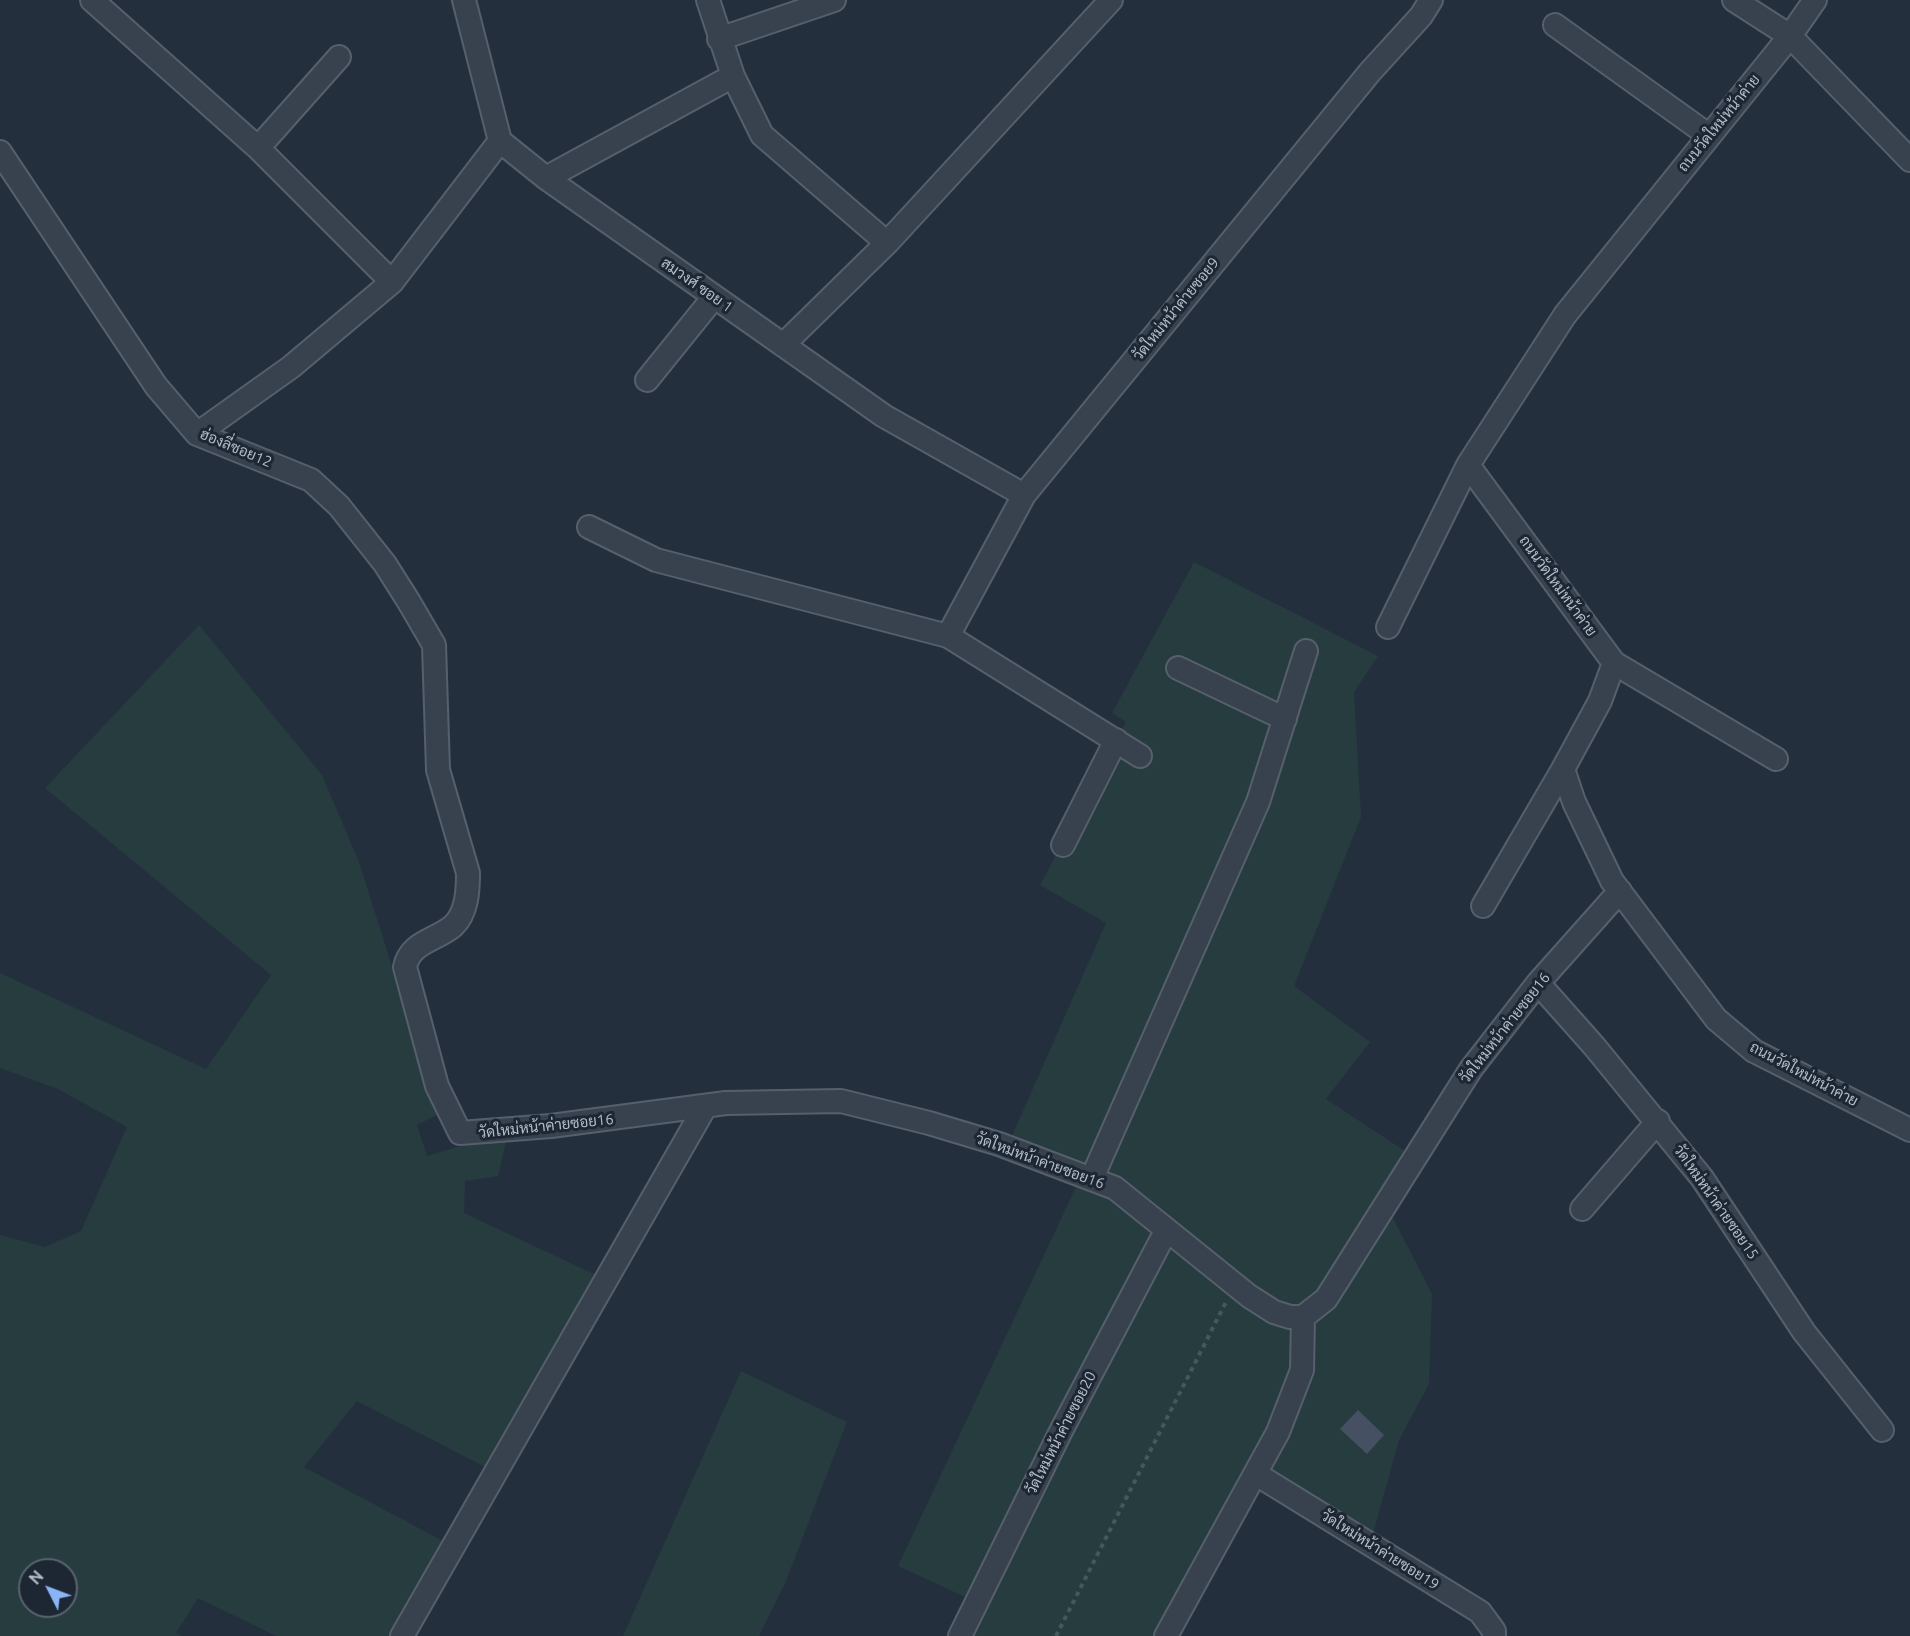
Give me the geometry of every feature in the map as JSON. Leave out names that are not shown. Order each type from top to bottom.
[{"type":"street","points":[[92,0],[258,148],[392,282]]},
{"type":"street","points":[[197,434],[291,366],[392,282],[500,141],[464,0]]},
{"type":"street","points":[[708,0],[733,76],[762,135],[887,243]]},
{"type":"street","points":[[719,39],[834,0]]},
{"type":"street","points":[[783,345],[887,243],[1111,0]]},
{"type":"street","name":"วัดใหม่หน้าค่ายซอย9","points":[[948,636],[1024,495],[1363,81],[1421,16],[1431,0]]},
{"type":"street","points":[[1734,0],[1790,36],[1910,160]]},
{"type":"street","name":"ถนนวัดใหม่หน้าค่าย","points":[[1614,663],[1468,465],[1564,315],[1790,36],[1815,0]]},
{"type":"street","points":[[1555,25],[1708,135]]},
{"type":"street","points":[[258,148],[339,57]]},
{"type":"street","points":[[546,178],[733,76]]},
{"type":"street","name":"สมวงศ์ ซอย 1","points":[[500,141],[546,178],[884,416],[1024,495]]},
{"type":"street","name":"ฮ่องลี่ซอย12","points":[[0,152],[156,386],[197,434],[311,480],[339,506],[385,564],[409,602],[434,645],[438,770],[468,873],[465,907],[460,917]]},
{"type":"street","points":[[647,380],[714,297]]},
{"type":"street","points":[[1388,627],[1468,465]]},
{"type":"street","points":[[589,527],[656,560],[948,636],[1140,756]]},
{"type":"street","points":[[1092,1178],[1258,802],[1306,651]]},
{"type":"street","points":[[1483,906],[1600,701],[1614,663],[1776,759]]},
{"type":"street","points":[[1178,668],[1285,719]]},
{"type":"street","points":[[1063,845],[1116,740]]},
{"type":"street","name":"ถนนวัดใหม่หน้าค่าย","points":[[1563,769],[1574,802],[1612,880],[1716,1019],[1754,1051],[1910,1130]]},
{"type":"street","name":"วัดใหม่หน้าค่ายซอย16","points":[[460,917],[452,926],[412,950],[405,967],[437,1086],[460,1134],[551,1126],[726,1103],[841,1101],[949,1129],[1115,1188],[1234,1285],[1274,1312],[1290,1317],[1304,1317],[1326,1299],[1471,1069],[1538,983],[1620,891]]},
{"type":"street","name":"วัดใหม่หน้าค่ายซอย15","points":[[1538,983],[1658,1121],[1702,1178],[1804,1332],[1881,1430]]},
{"type":"street","points":[[402,1636],[705,1107]]},
{"type":"street","points":[[1582,1209],[1658,1121]]},
{"type":"street","name":"วัดใหม่หน้าค่ายซอย20","points":[[960,1636],[1061,1431],[1166,1231]]},
{"type":"street","points":[[1166,1636],[1278,1432],[1302,1370],[1304,1317]]},
{"type":"street","name":"วัดใหม่หน้าค่ายซอย19","points":[[1256,1474],[1480,1612],[1494,1631],[1494,1636]]},
{"type":"path","points":[[1056,1636],[1234,1285]]},
{"type":"green space","points":[[1194,562],[1378,656],[1354,692],[1361,817],[1294,986],[1370,1042],[1326,1099],[1408,1153],[1391,1214],[1432,1294],[1429,1384],[1399,1440],[1373,1534],[1256,1474],[1167,1636],[960,1636],[976,1602],[898,1566],[1082,1174],[1007,1147],[1106,923],[1040,885],[1126,722],[1112,713]]},
{"type":"green space","points":[[199,625],[322,775],[359,862],[439,1114],[417,1125],[427,1156],[457,1147],[507,1138],[498,1176],[465,1181],[464,1213],[598,1276],[489,1469],[357,1401],[304,1467],[445,1542],[393,1636],[276,1636],[198,1598],[176,1633],[182,1636],[0,1636],[0,1235],[45,1247],[81,1231],[127,1127],[58,1089],[0,1068],[0,973],[206,1069],[271,975],[45,788]]},
{"type":"green space","points":[[741,1371],[847,1422],[786,1581],[759,1636],[623,1636]]},
{"type":"building","points":[[1358,1410],[1384,1435],[1367,1454],[1340,1429]]}]
